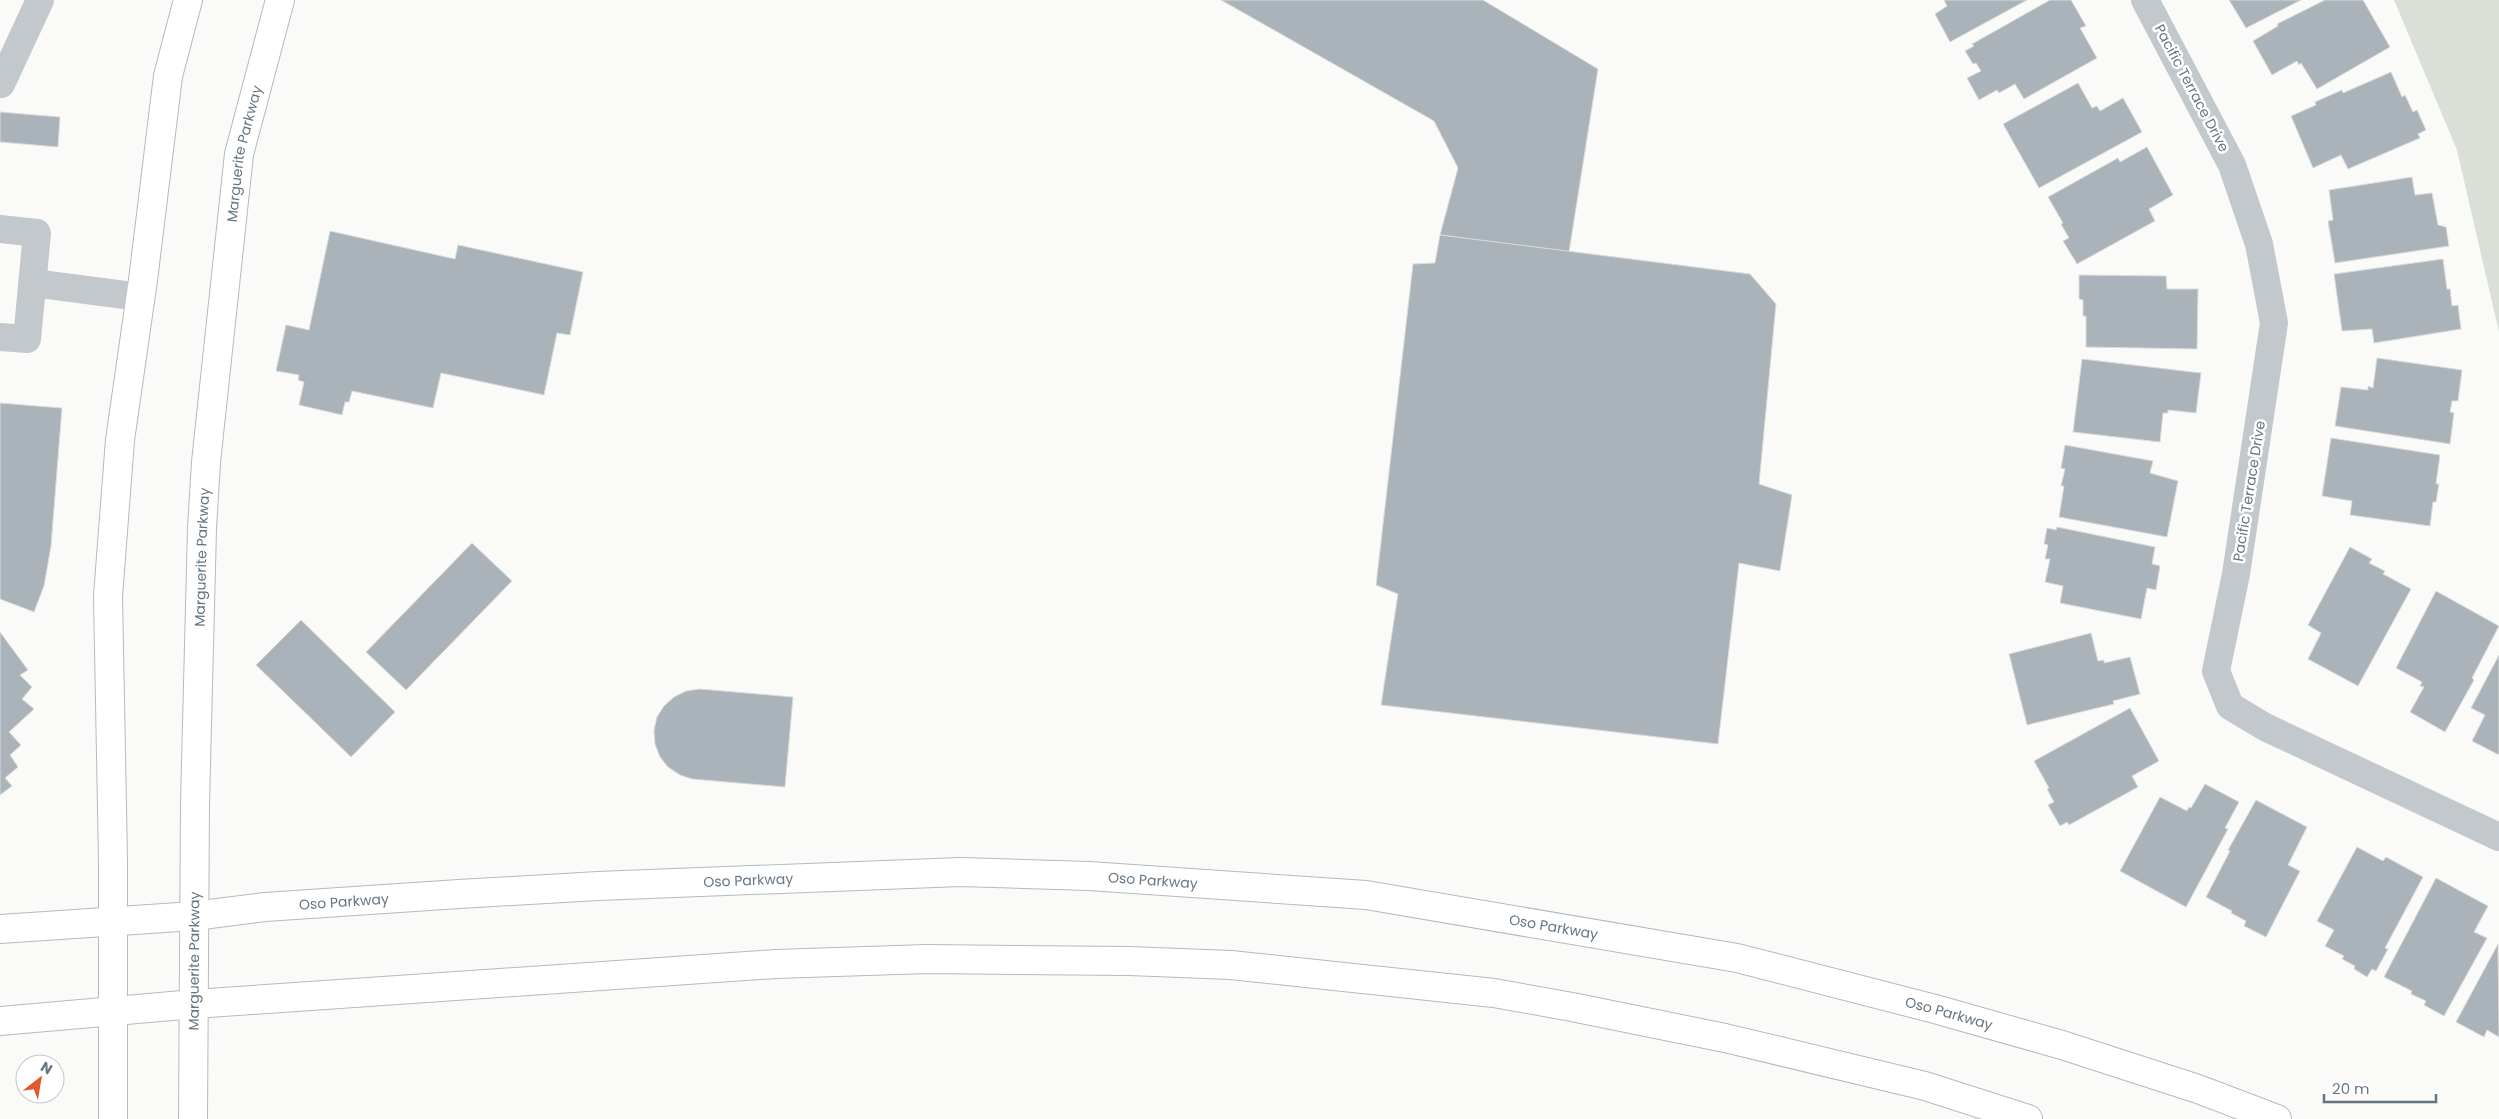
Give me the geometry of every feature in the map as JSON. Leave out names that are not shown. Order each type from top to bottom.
[{"type":"main road","points":[[113,1119],[113,922],[108,596],[120,440],[168,76],[188,0]]},
{"type":"main road","name":"Marguerite Parkway","points":[[193,1119],[194,916],[202,528],[206,462],[239,154],[280,0]]},
{"type":"main road","name":"Oso Parkway","points":[[0,929],[194,916],[265,906],[598,886],[961,872],[1098,876],[1366,895],[1737,958],[1935,1009],[2062,1045],[2198,1089],[2277,1119]]},
{"type":"main road","points":[[0,1021],[194,1004],[776,964],[927,959],[1129,961],[1231,966],[1494,993],[1725,1038],[1926,1086],[2028,1119]]},
{"type":"street","points":[[1,84],[40,0]]},
{"type":"street","name":"Pacific Terrace Drive","points":[[2145,0],[2232,165],[2259,244],[2274,323],[2236,574],[2216,671],[2230,706],[2266,727],[2499,837]]},
{"type":"street","points":[[0,229],[37,233],[26,339],[0,336]]},
{"type":"street","points":[[33,282],[140,297]]},
{"type":"shaded area","points":[[2394,0],[2499,0],[2499,332],[2457,150]]},
{"type":"building","points":[[1221,0],[1483,0],[1598,69],[1569,252],[1440,235],[1458,168],[1434,121]]},
{"type":"building","points":[[1944,0],[2027,0],[1950,42],[1935,14],[1947,6]]},
{"type":"building","points":[[2050,0],[2071,0],[2086,26],[2080,28],[2097,58],[2024,99],[2015,84],[1999,93],[1997,90],[1979,100],[1967,78],[1981,71],[1976,63],[1973,64],[1965,51],[1974,46],[1972,44]]},
{"type":"building","points":[[2229,0],[2301,0],[2246,28]]},
{"type":"building","points":[[2325,0],[2363,0],[2390,47],[2317,89],[2301,63],[2299,65],[2297,61],[2272,75],[2253,41],[2278,26],[2277,24]]},
{"type":"building","points":[[2391,72],[2402,97],[2405,95],[2413,112],[2417,110],[2426,130],[2418,134],[2420,138],[2348,169],[2341,155],[2313,168],[2291,116],[2316,105],[2315,102],[2342,90],[2343,93]]},
{"type":"building","points":[[2078,83],[2092,108],[2097,106],[2100,111],[2123,98],[2142,132],[2039,188],[2003,124]]},
{"type":"building","points":[[0,112],[60,117],[58,147],[0,142]]},
{"type":"building","points":[[2147,147],[2173,195],[2149,209],[2155,221],[2077,264],[2063,241],[2069,238],[2048,197],[2118,158],[2120,162]]},
{"type":"building","points":[[2412,177],[2415,195],[2432,193],[2438,225],[2446,227],[2449,246],[2335,263],[2328,221],[2333,220],[2329,190]]},
{"type":"building","points":[[330,231],[455,259],[458,245],[583,272],[570,335],[557,333],[544,395],[441,373],[433,408],[352,391],[349,402],[345,402],[342,415],[299,405],[304,382],[298,380],[299,375],[276,371],[286,325],[309,330]]},
{"type":"building","points":[[1440,235],[1750,274],[1776,304],[1759,484],[1792,495],[1780,571],[1739,563],[1718,744],[1381,705],[1398,594],[1376,585],[1413,264],[1435,263]]},
{"type":"building","points":[[2443,259],[2447,289],[2450,289],[2452,306],[2458,305],[2461,329],[2374,343],[2372,329],[2342,331],[2334,274]]},
{"type":"building","points":[[2079,275],[2166,276],[2167,289],[2198,289],[2197,349],[2086,347],[2086,316],[2083,316],[2083,300],[2079,299]]},
{"type":"building","points":[[2377,358],[2462,370],[2458,401],[2452,401],[2450,412],[2454,413],[2450,444],[2335,426],[2341,387],[2368,390],[2368,386],[2373,388]]},
{"type":"building","points":[[2082,359],[2201,373],[2196,413],[2168,410],[2168,413],[2163,413],[2160,442],[2073,432]]},
{"type":"building","points":[[0,403],[62,408],[51,546],[44,586],[34,612],[0,599]]},
{"type":"building","points":[[2331,438],[2440,455],[2436,484],[2439,484],[2436,502],[2433,502],[2430,526],[2350,515],[2352,501],[2322,496]]},
{"type":"building","points":[[2065,445],[2153,461],[2150,473],[2178,481],[2167,537],[2059,517],[2064,486],[2061,486],[2065,469],[2061,468]]},
{"type":"building","points":[[2057,527],[2155,547],[2152,564],[2160,566],[2156,590],[2147,588],[2141,619],[2060,603],[2063,586],[2045,582],[2050,559],[2045,559],[2048,545],[2044,544],[2047,528],[2056,530]]},
{"type":"building","points":[[472,543],[512,581],[406,690],[366,652]]},
{"type":"building","points":[[2350,547],[2372,559],[2369,563],[2385,571],[2383,574],[2411,589],[2358,686],[2308,659],[2321,633],[2308,625]]},
{"type":"building","points":[[2436,591],[2499,626],[2472,678],[2474,680],[2445,732],[2410,712],[2424,687],[2420,686],[2422,682],[2396,668]]},
{"type":"building","points":[[301,620],[395,712],[351,757],[256,665]]},
{"type":"building","points":[[0,632],[28,670],[20,675],[32,687],[22,699],[34,709],[9,732],[21,745],[10,755],[18,767],[5,778],[12,786],[0,795]]},
{"type":"building","points":[[2091,633],[2098,661],[2104,660],[2104,663],[2130,657],[2140,694],[2113,701],[2114,704],[2027,725],[2009,654]]},
{"type":"building","points":[[2499,655],[2499,755],[2472,741],[2485,715],[2471,708]]},
{"type":"building","points":[[700,689],[793,697],[785,787],[692,779],[680,775],[668,767],[660,757],[655,744],[654,730],[657,717],[664,706],[674,697],[686,691]]},
{"type":"building","points":[[2130,708],[2159,761],[2132,776],[2138,787],[2069,825],[2067,822],[2060,826],[2048,805],[2054,802],[2047,789],[2049,788],[2034,761]]},
{"type":"building","points":[[2205,784],[2239,802],[2225,828],[2228,829],[2186,907],[2120,871],[2160,797],[2187,811],[2189,807],[2191,808]]},
{"type":"building","points":[[2256,800],[2307,827],[2288,865],[2300,871],[2266,937],[2244,926],[2246,921],[2206,897],[2230,851],[2228,850]]},
{"type":"building","points":[[2357,847],[2383,861],[2386,857],[2423,877],[2385,948],[2388,949],[2376,971],[2372,969],[2367,977],[2354,969],[2355,966],[2342,959],[2344,956],[2325,946],[2334,930],[2317,921]]},
{"type":"building","points":[[2436,878],[2488,906],[2474,932],[2487,938],[2444,1016],[2424,1005],[2426,1001],[2411,994],[2412,991],[2384,977]]},
{"type":"building","points":[[2498,944],[2499,1037],[2487,1030],[2484,1037],[2456,1022]]}]
